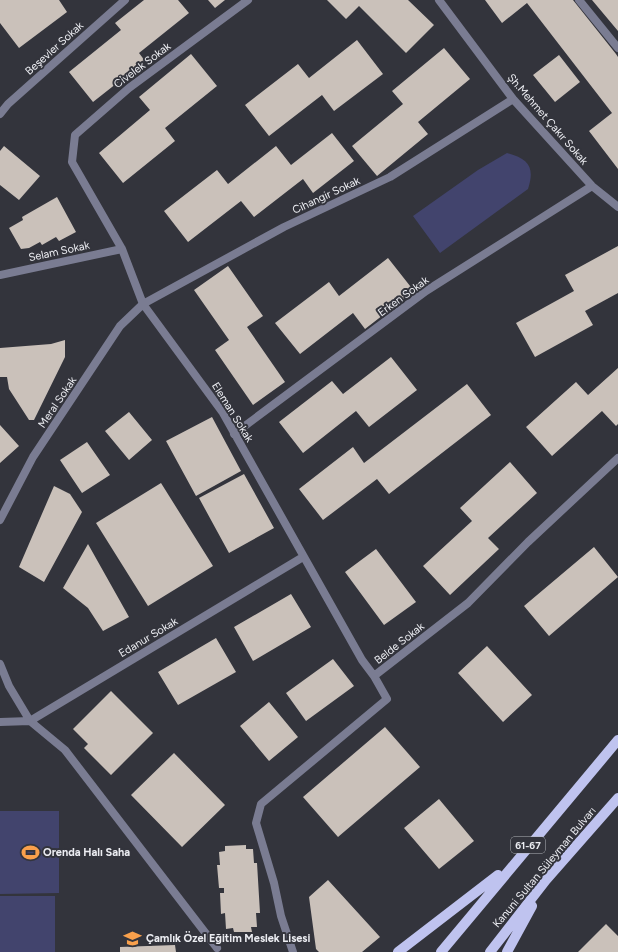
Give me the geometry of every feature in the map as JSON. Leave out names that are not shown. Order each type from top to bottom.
[{"type":"main road","name":"61-67","points":[[440,952],[512,864],[618,740]]},
{"type":"main road","name":"Kanuni Sultan Süleyman Bulvarı","points":[[490,952],[546,880],[618,798]]},
{"type":"main road","name":"61-67","points":[[398,952],[512,864]]},
{"type":"main road","points":[[507,952],[546,880]]},
{"type":"street","name":"Beşevler Sokak","points":[[0,114],[8,104],[125,0]]},
{"type":"street","name":"Civelek Sokak","points":[[72,162],[75,135],[129,88],[248,0]]},
{"type":"street","name":"Şh.Mehmet Çakır Sokak","points":[[439,0],[513,98],[592,186],[618,207]]},
{"type":"street","points":[[579,0],[618,48]]},
{"type":"street","name":"Cihangir Sokak","points":[[143,304],[284,227],[390,177],[513,98]]},
{"type":"street","name":"Eleman Sokak","points":[[72,162],[122,249],[143,304],[222,413],[362,660],[374,676]]},
{"type":"street","name":"Erken Sokak","points":[[234,434],[426,291],[592,186]]},
{"type":"street","name":"Selam Sokak","points":[[0,275],[122,249]]},
{"type":"street","name":"Meral Sokak","points":[[0,520],[42,444],[120,326],[143,304]]},
{"type":"street","name":"Belde Sokak","points":[[293,952],[281,916],[274,883],[256,824],[261,804],[387,699],[374,676],[468,603],[528,542],[618,458]]},
{"type":"street","name":"Edanur Sokak","points":[[0,722],[30,721],[303,557]]},
{"type":"street","points":[[0,664],[10,686],[30,721],[65,750],[217,948]]},
{"type":"shaded area","points":[[507,153],[521,158],[528,165],[531,175],[528,189],[440,253],[413,216],[478,170]]},
{"type":"shaded area","name":"Orenda Halı Saha","points":[[0,811],[59,811],[59,893],[0,894]]},
{"type":"shaded area","points":[[0,896],[55,896],[55,952],[0,952]]},
{"type":"building","points":[[0,0],[59,0],[67,12],[19,48],[0,23]]},
{"type":"building","points":[[144,0],[178,0],[189,13],[139,53],[145,61],[93,102],[69,72],[121,30],[115,23]]},
{"type":"building","points":[[208,0],[225,0],[215,8]]},
{"type":"building","points":[[327,0],[408,0],[434,25],[406,53],[359,6],[346,19]]},
{"type":"building","points":[[485,0],[573,0],[616,54],[618,57],[618,169],[589,131],[612,113],[527,3],[502,23]]},
{"type":"building","points":[[592,0],[618,0],[618,31]]},
{"type":"building","points":[[357,40],[383,74],[334,111],[322,95],[269,136],[245,105],[298,64],[309,78]]},
{"type":"building","points":[[444,48],[470,79],[418,122],[428,134],[377,176],[352,146],[403,104],[392,91]]},
{"type":"building","points":[[191,54],[217,86],[165,128],[175,141],[123,183],[99,153],[150,110],[139,97]]},
{"type":"building","points":[[559,55],[580,82],[555,102],[533,75]]},
{"type":"building","points":[[332,133],[354,161],[313,193],[303,179],[254,217],[241,201],[188,242],[164,211],[217,170],[228,184],[276,146],[291,165]]},
{"type":"building","points":[[4,146],[40,176],[19,200],[0,185],[0,151]]},
{"type":"building","points":[[57,197],[76,232],[59,241],[56,237],[42,245],[40,242],[29,248],[21,249],[9,228],[23,220],[22,217]]},
{"type":"building","points":[[618,246],[618,293],[585,311],[593,325],[535,357],[516,323],[574,291],[565,275]]},
{"type":"building","points":[[388,258],[414,291],[365,329],[353,313],[300,354],[275,323],[329,282],[339,296]]},
{"type":"building","points":[[228,266],[263,316],[247,327],[285,382],[253,405],[215,350],[229,340],[194,290]]},
{"type":"building","points":[[65,340],[65,357],[34,420],[29,420],[9,389],[7,377],[0,377],[0,348],[51,344]]},
{"type":"building","points":[[391,357],[417,390],[369,427],[356,411],[303,453],[279,422],[332,381],[343,394]]},
{"type":"building","points":[[618,368],[618,424],[616,426],[602,411],[552,456],[526,427],[576,382],[588,395]]},
{"type":"building","points":[[467,384],[491,415],[389,494],[377,479],[323,520],[299,489],[353,447],[364,463]]},
{"type":"building","points":[[129,412],[152,440],[129,460],[105,431]]},
{"type":"building","points":[[212,417],[241,471],[196,496],[166,441]]},
{"type":"building","points":[[0,425],[19,446],[0,463]]},
{"type":"building","points":[[87,442],[110,475],[82,493],[60,460]]},
{"type":"building","points":[[510,462],[537,493],[488,538],[499,549],[450,595],[423,566],[472,521],[460,508]]},
{"type":"building","points":[[244,474],[274,528],[229,553],[199,498]]},
{"type":"building","points":[[161,483],[213,566],[148,606],[96,523]]},
{"type":"building","points":[[54,486],[70,494],[82,512],[44,582],[19,567]]},
{"type":"building","points":[[88,544],[129,617],[103,631],[88,608],[63,588]]},
{"type":"building","points":[[594,547],[618,577],[549,636],[524,606]]},
{"type":"building","points":[[376,549],[416,602],[384,625],[345,572]]},
{"type":"building","points":[[291,594],[311,627],[253,661],[234,627]]},
{"type":"building","points":[[216,638],[236,672],[178,705],[158,672]]},
{"type":"building","points":[[487,646],[532,695],[503,722],[458,673]]},
{"type":"building","points":[[333,659],[354,686],[306,721],[286,693]]},
{"type":"building","points":[[111,691],[153,733],[111,775],[84,748],[88,744],[73,729]]},
{"type":"building","points":[[269,702],[298,737],[269,761],[240,726]]},
{"type":"building","points":[[385,727],[420,767],[338,837],[303,797]]},
{"type":"building","points":[[174,753],[225,805],[182,847],[131,795]]},
{"type":"building","points":[[439,799],[474,841],[439,869],[404,828]]},
{"type":"building","points":[[246,845],[246,849],[253,849],[254,863],[257,863],[260,913],[256,913],[257,927],[251,927],[252,932],[234,932],[233,928],[226,929],[225,913],[221,914],[220,893],[224,893],[224,888],[219,888],[217,865],[220,865],[219,852],[225,851],[225,846]]},
{"type":"building","points":[[328,880],[380,937],[362,952],[319,952],[316,949],[309,897]]},
{"type":"building","points":[[606,924],[618,936],[618,952],[578,952]]},
{"type":"building","points":[[175,945],[176,952],[120,952],[120,947]]},
{"type":"place","name":"Orenda Halı Saha","points":[[30,852]]},
{"type":"place","name":"Çamlık Özel Eğitim Meslek Lisesi","points":[[133,938]]}]
